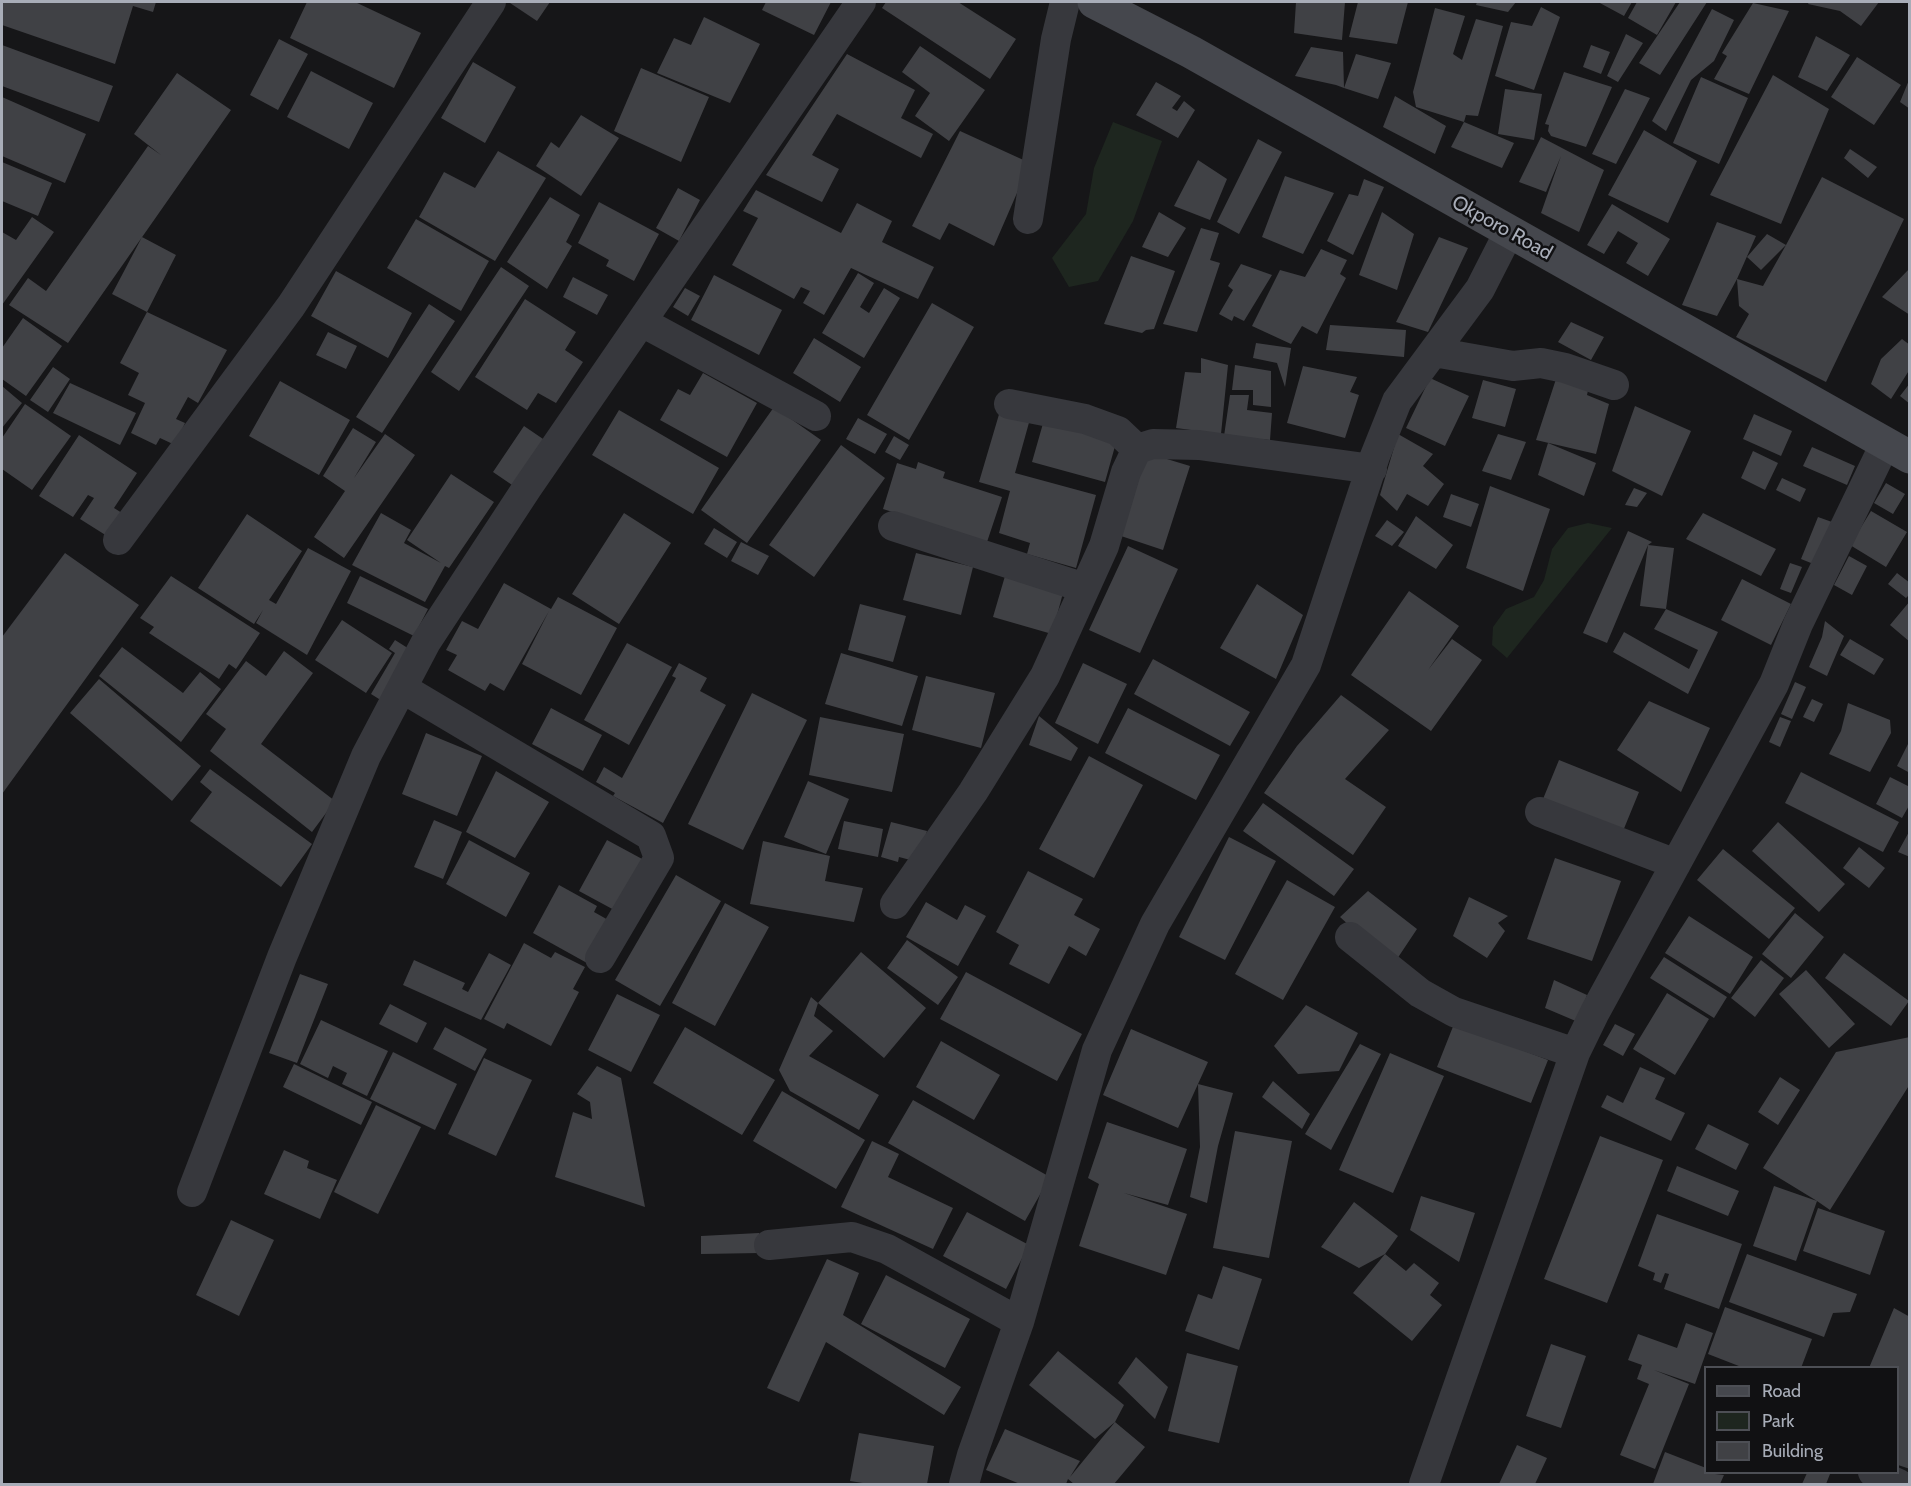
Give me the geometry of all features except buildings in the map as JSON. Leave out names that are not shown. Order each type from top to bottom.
[{"type":"main road","name":"Okporo Road","points":[[1094,2],[1191,52],[1897,450]]},
{"type":"street","points":[[118,540],[291,306],[491,2]]},
{"type":"street","points":[[192,1192],[286,947],[366,756],[426,642],[520,497],[861,2]]},
{"type":"street","points":[[1028,219],[1056,39],[1065,2]]},
{"type":"street","points":[[964,1485],[972,1455],[1020,1322],[1097,1050],[1155,924],[1306,665],[1397,401],[1480,289],[1509,232]]},
{"type":"street","points":[[642,322],[816,416]]},
{"type":"street","points":[[1434,352],[1513,366],[1541,363],[1565,368],[1614,385]]},
{"type":"street","points":[[1009,404],[1085,419],[1118,431],[1137,449]]},
{"type":"street","points":[[895,904],[973,792],[1046,676],[1104,546],[1126,472],[1137,449],[1153,444],[1199,446],[1372,469]]},
{"type":"street","points":[[1424,1485],[1575,1053],[1595,1012],[1774,684],[1798,624],[1897,450]]},
{"type":"street","points":[[893,526],[1085,588]]},
{"type":"street","points":[[402,688],[651,836],[659,858],[600,958]]},
{"type":"street","points":[[1540,812],[1676,864]]},
{"type":"street","points":[[1350,937],[1420,993],[1454,1012],[1575,1053]]},
{"type":"street","points":[[769,1245],[852,1237],[887,1249],[1020,1322]]},
{"type":"street","points":[[1875,1474],[1899,1485]]},
{"type":"green space","points":[[1113,122],[1162,141],[1133,221],[1098,281],[1069,287],[1052,258],[1086,214],[1094,168]]},
{"type":"green space","points":[[1588,523],[1612,528],[1507,658],[1492,645],[1493,627],[1506,609],[1534,597],[1544,580],[1552,549],[1568,528]]}]
